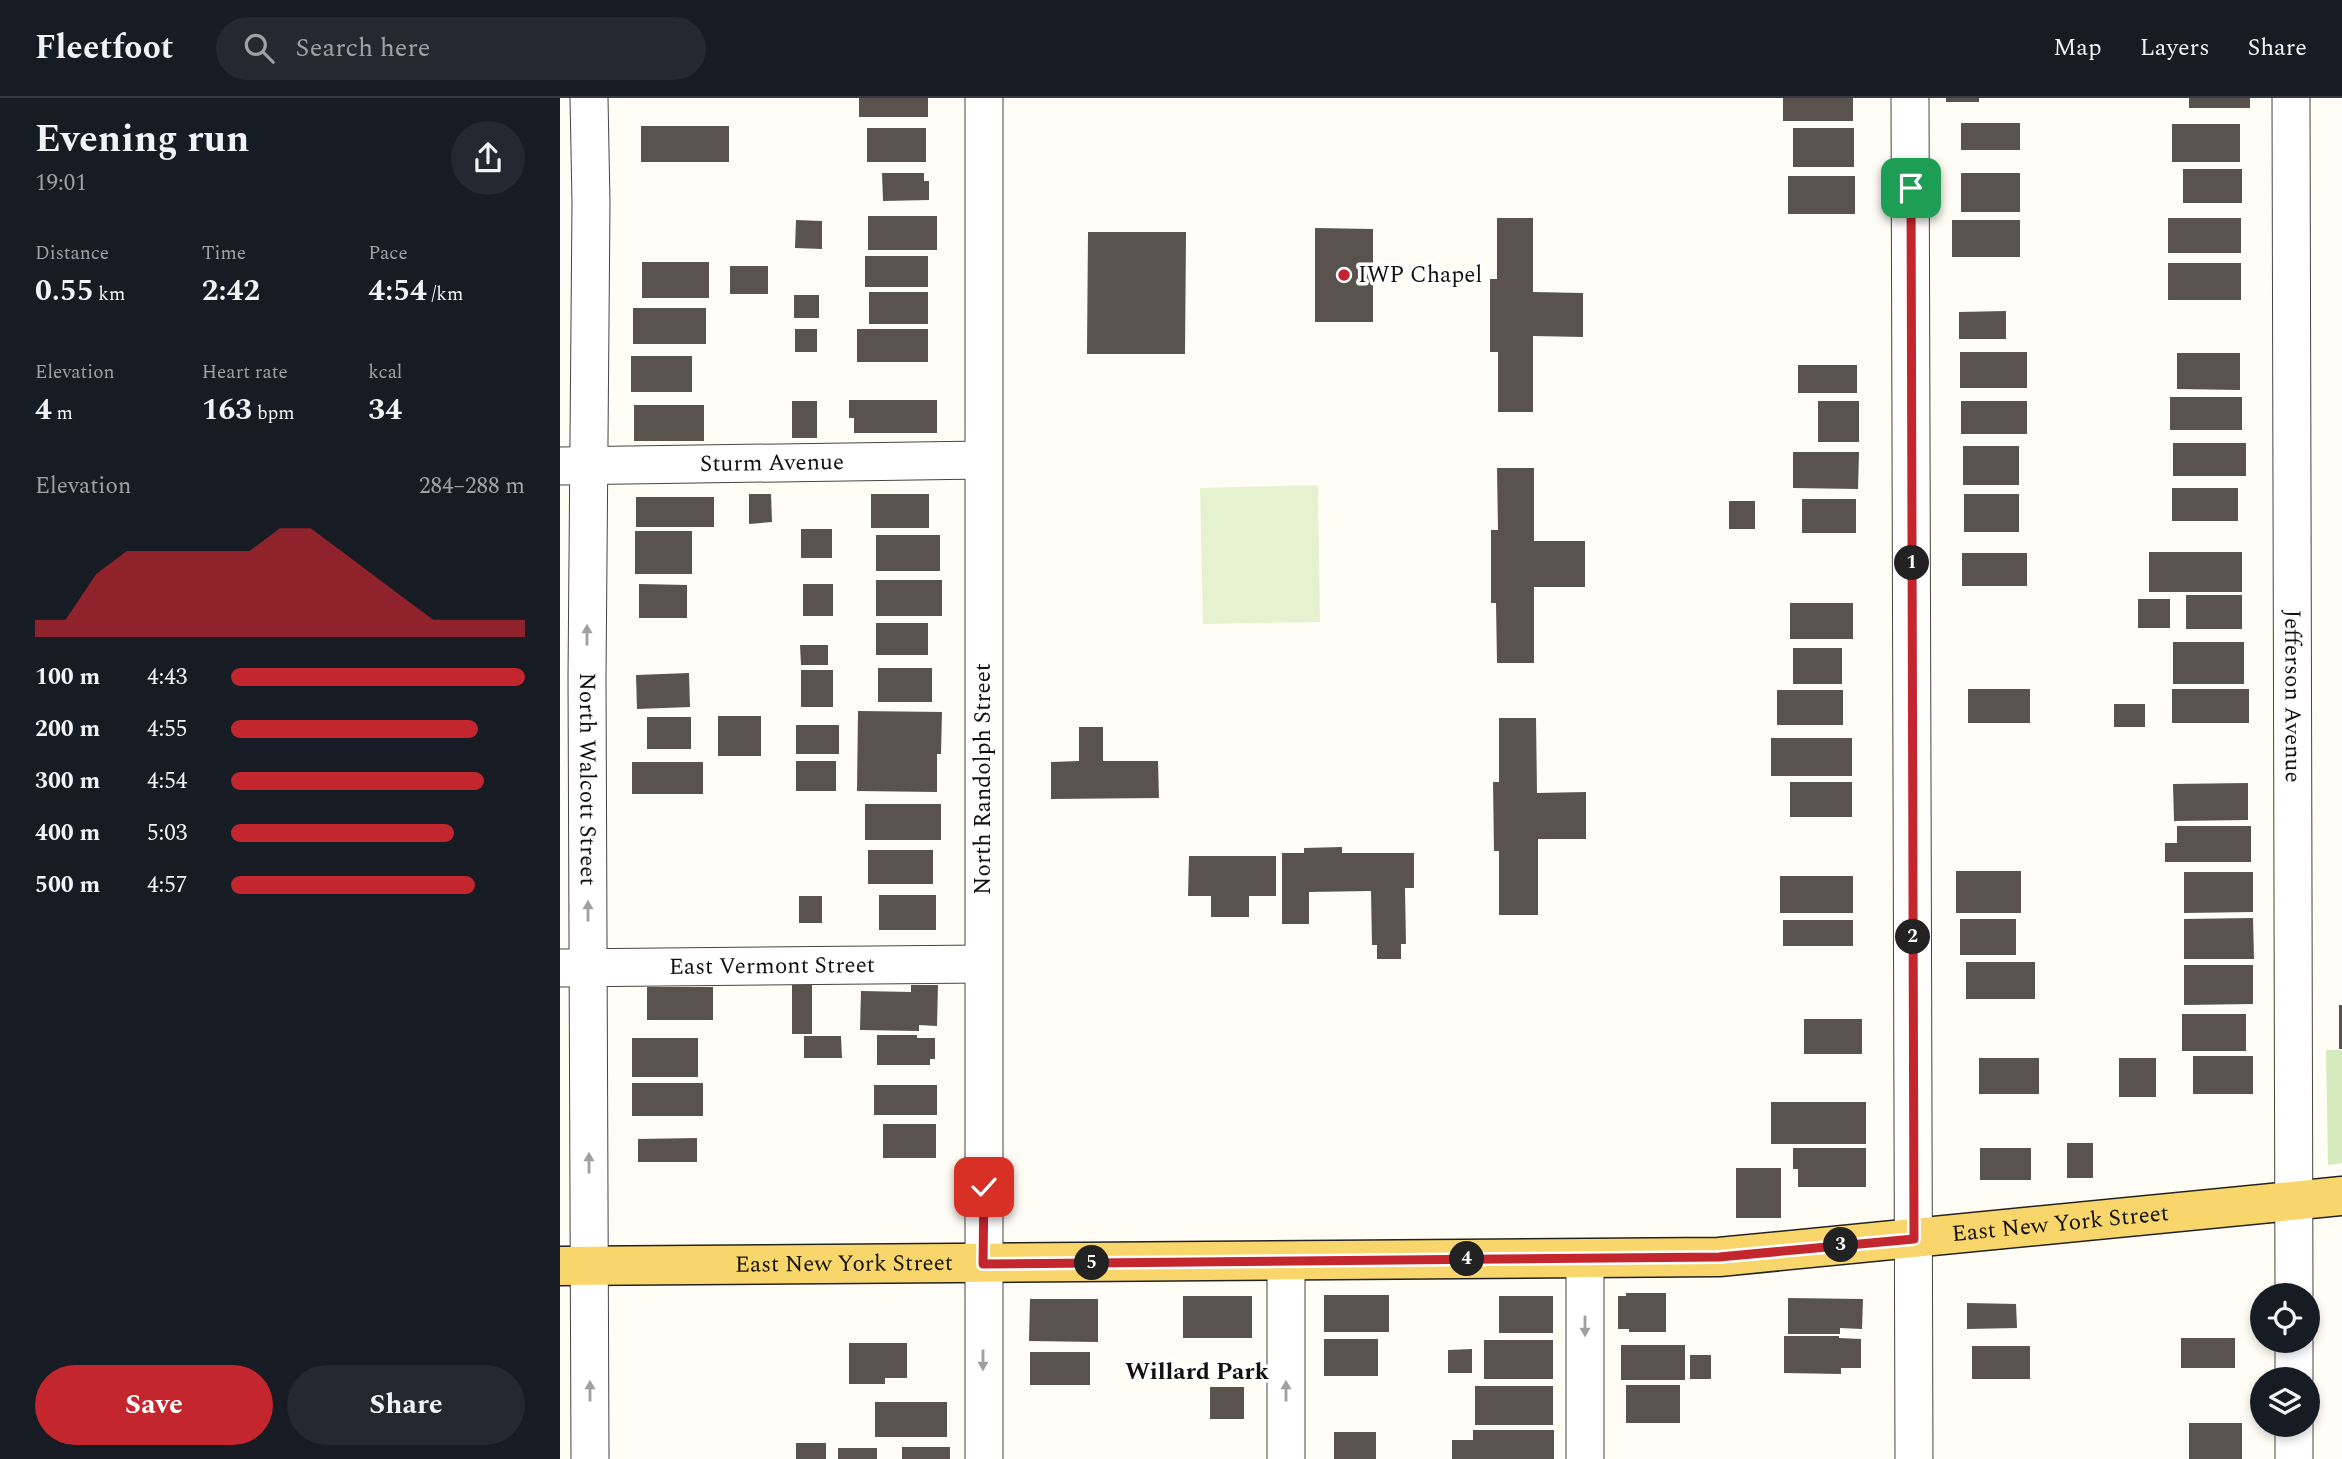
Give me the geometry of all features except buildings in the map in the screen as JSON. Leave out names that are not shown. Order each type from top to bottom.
[{"type":"main road","name":"East New York Street","points":[[575,1266],[1719,1257],[2342,1196]]},
{"type":"street","name":"North Walcott Street","points":[[589,98],[591,202],[574,466],[574,968],[575,1266],[590,1459]]},
{"type":"street","name":"North Randolph Street","points":[[984,98],[984,1459]]},
{"type":"street","points":[[1910,98],[1913,1459]]},
{"type":"street","name":"Jefferson Avenue","points":[[2291,98],[2294,1283]]},
{"type":"street","name":"Sturm Avenue","points":[[574,466],[983,460]]},
{"type":"street","name":"East Vermont Street","points":[[574,968],[983,964]]},
{"type":"street","points":[[1585,1258],[1585,1459]]},
{"type":"street","points":[[1286,1261],[1286,1459]]},
{"type":"street","points":[[2294,1437],[2294,1459]]},
{"type":"green space","points":[[1318,485],[1320,622],[1203,624],[1200,488]]},
{"type":"green space","points":[[2326,1050],[2342,1050],[2342,1163],[2328,1165]]},
{"type":"place","name":"IWP Chapel","points":[[1344,275]]},
{"type":"district","name":"Willard Park","points":[[1197,1372]]},
{"type":"route","points":[[984,1187],[983,1264],[1719,1257],[1914,1239],[1911,188]]}]
